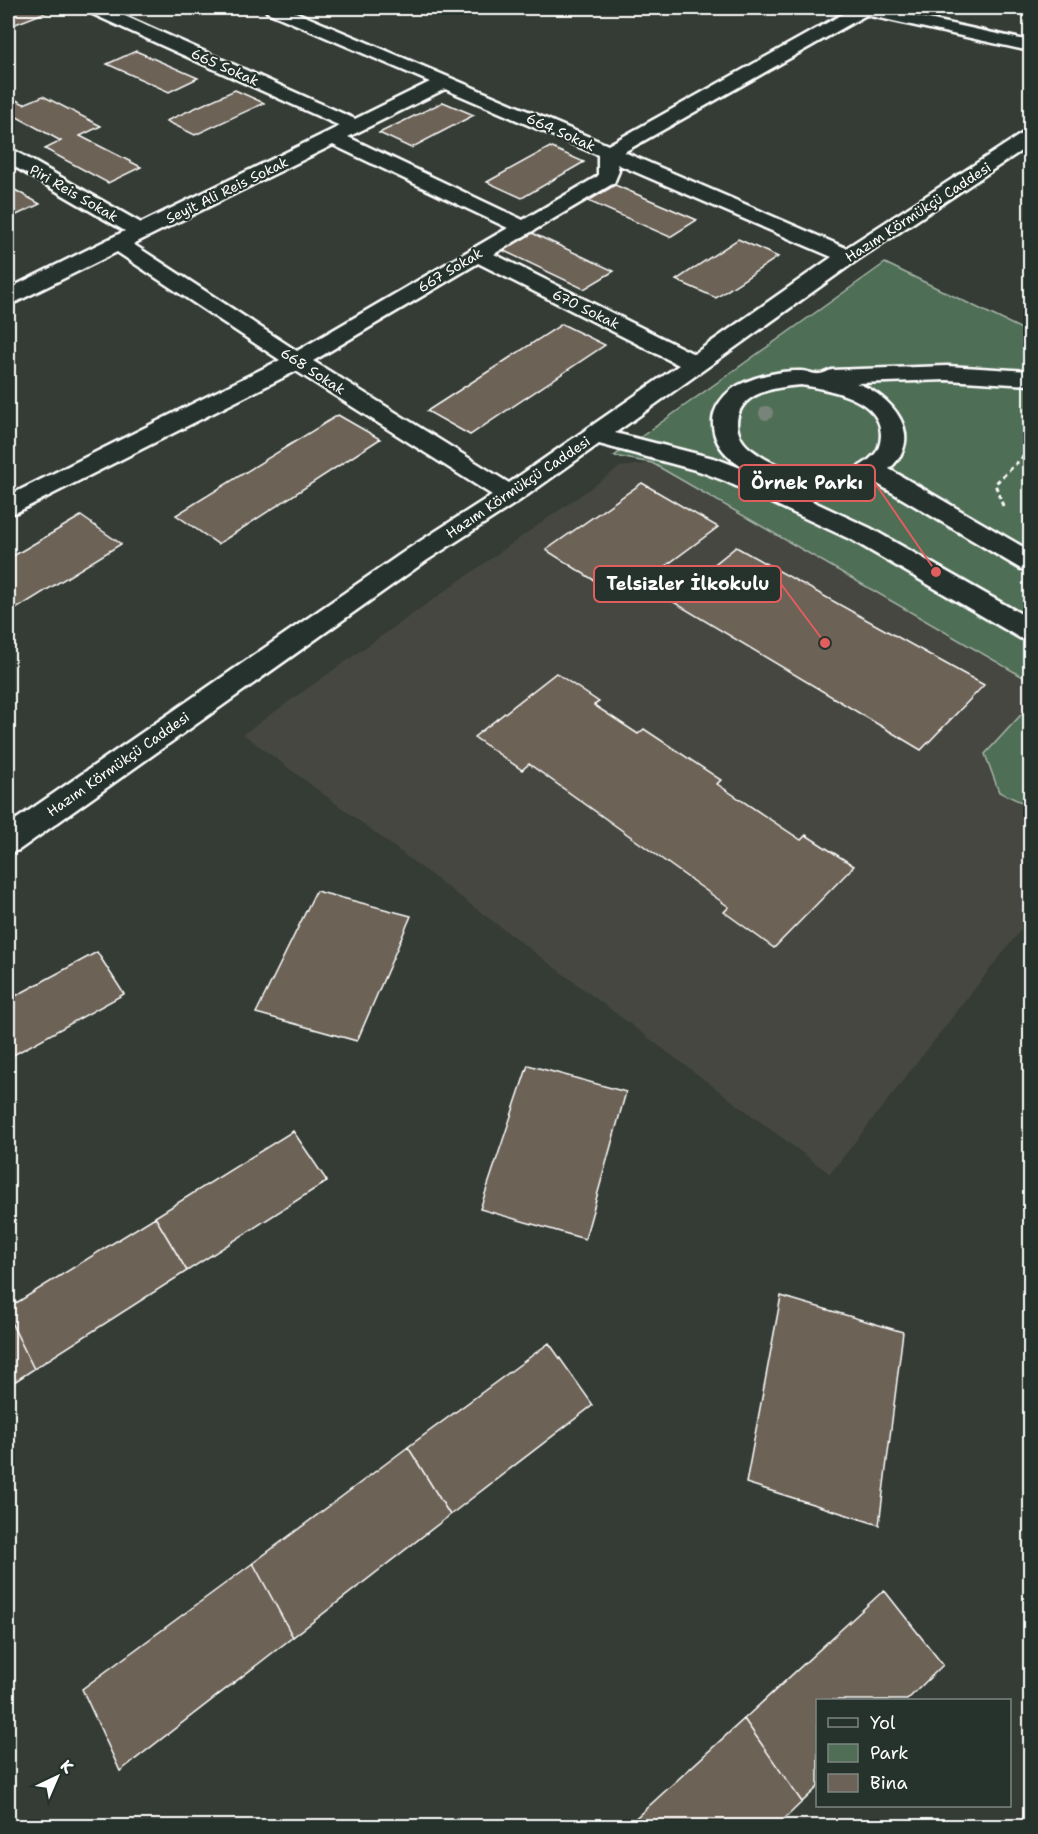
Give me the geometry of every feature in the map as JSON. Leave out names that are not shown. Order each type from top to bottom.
[{"type":"street","name":"665 Sokak","points":[[94,8],[356,126]]},
{"type":"street","name":"664 Sokak","points":[[273,8],[848,256]]},
{"type":"street","points":[[609,153],[861,8],[1030,46]]},
{"type":"street","name":"Seyit Ali Reis Sokak","points":[[8,297],[445,82]]},
{"type":"street","points":[[332,137],[522,227]]},
{"type":"street","name":"Hazım Körmükçü Caddesi","points":[[12,830],[417,555],[510,495],[848,256],[1030,137]]},
{"type":"street","name":"667 Sokak","points":[[8,506],[297,360],[607,178],[609,171],[606,158],[609,153]]},
{"type":"street","name":"Piri Reis Sokak","points":[[8,155],[141,232]]},
{"type":"street","name":"668 Sokak","points":[[118,243],[510,495]]},
{"type":"street","name":"670 Sokak","points":[[476,254],[696,364]]},
{"type":"street","points":[[801,378],[830,382],[851,389],[871,401],[885,415],[893,431],[892,447],[882,461],[871,469],[853,477],[814,481],[787,477],[751,463],[736,450],[728,438],[725,426],[726,414],[736,398],[764,383],[801,378],[947,373],[1030,378]]},
{"type":"street","points":[[594,435],[722,470],[861,534],[1030,631]]},
{"type":"street","points":[[722,470],[728,438]]},
{"type":"street","points":[[871,469],[1029,562]]},
{"type":"path","points":[[1029,562],[995,484],[1030,450]]},
{"type":"shaded area","points":[[652,463],[1030,681],[1030,705],[985,754],[1030,806],[1030,918],[830,1174],[243,734],[620,467]]},
{"type":"green space","points":[[885,263],[1030,333],[1030,681],[652,463],[614,456]]},
{"type":"green space","points":[[1030,705],[1030,806],[999,792],[985,754]]},
{"type":"building","points":[[8,8],[51,8],[54,9],[8,27]]},
{"type":"building","points":[[136,51],[198,78],[169,92],[107,64]]},
{"type":"building","points":[[235,90],[264,103],[195,135],[166,121]]},
{"type":"building","points":[[8,96],[24,104],[43,96],[101,126],[80,136],[141,167],[108,183],[45,149],[61,141],[8,112]]},
{"type":"building","points":[[443,102],[474,115],[411,148],[379,133]]},
{"type":"building","points":[[550,147],[584,162],[522,198],[487,182]]},
{"type":"building","points":[[615,185],[697,220],[670,237],[588,201]]},
{"type":"building","points":[[15,190],[40,204],[8,219],[8,194]]},
{"type":"building","points":[[532,233],[614,271],[584,289],[502,250]]},
{"type":"building","points":[[738,239],[778,257],[716,298],[676,280]]},
{"type":"building","points":[[562,324],[605,345],[470,435],[427,411]]},
{"type":"building","points":[[338,415],[380,439],[218,544],[176,515]]},
{"type":"building","points":[[642,483],[718,527],[622,598],[546,550]]},
{"type":"building","points":[[81,516],[121,544],[8,614],[8,559]]},
{"type":"building","points":[[736,547],[984,685],[921,750],[670,600]]},
{"type":"building","points":[[556,673],[599,702],[594,705],[638,734],[644,729],[721,780],[717,784],[801,840],[806,835],[854,866],[774,948],[724,912],[729,907],[529,764],[522,770],[474,737]]},
{"type":"building","points":[[316,891],[411,916],[357,1041],[256,1013]]},
{"type":"building","points":[[97,952],[124,994],[8,1058],[8,1000]]},
{"type":"building","points":[[528,1065],[626,1092],[585,1239],[480,1209]]},
{"type":"building","points":[[293,1131],[327,1181],[187,1271],[155,1217]]},
{"type":"building","points":[[155,1217],[187,1271],[34,1369],[8,1316],[8,1308]]},
{"type":"building","points":[[781,1296],[903,1332],[879,1525],[746,1483]]},
{"type":"building","points":[[8,1316],[34,1369],[8,1386]]},
{"type":"building","points":[[549,1343],[593,1405],[450,1515],[408,1447]]},
{"type":"building","points":[[408,1447],[450,1515],[293,1637],[253,1563]]},
{"type":"building","points":[[253,1563],[293,1637],[120,1771],[82,1689]]},
{"type":"building","points":[[884,1590],[943,1665],[908,1699],[816,1699],[816,1789],[802,1802],[744,1719]]},
{"type":"building","points":[[744,1719],[802,1802],[777,1826],[627,1826]]},
{"type":"place","name":"Örnek Parkı","points":[[936,572]]},
{"type":"place","name":"Telsizler İlkokulu","points":[[825,643]]}]
